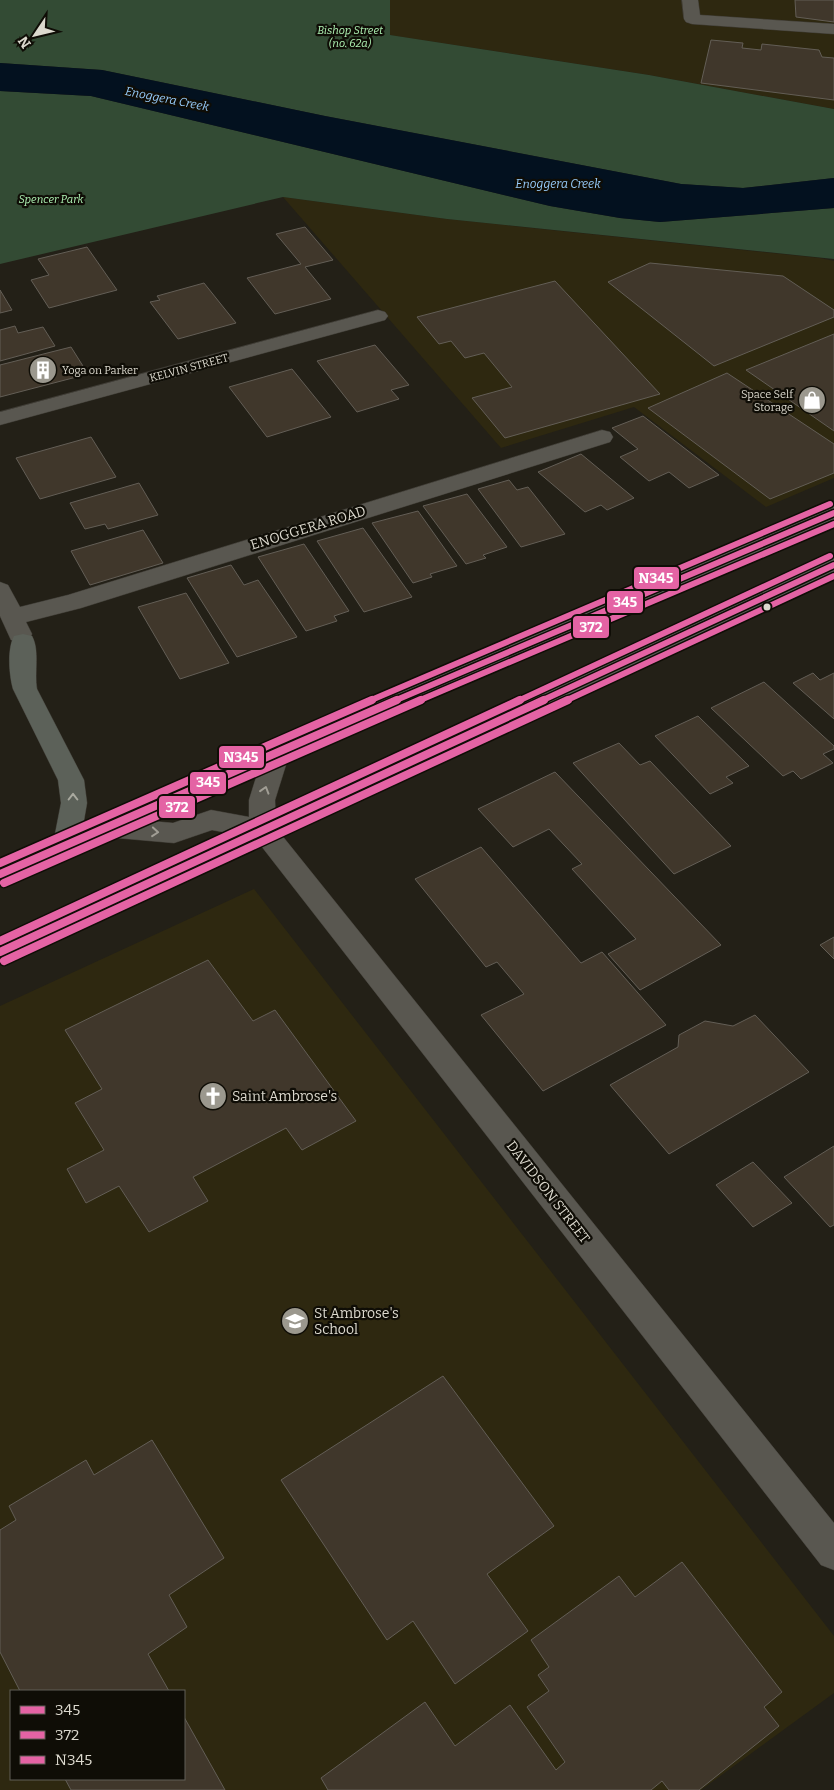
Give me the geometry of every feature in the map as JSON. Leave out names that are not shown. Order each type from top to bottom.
[{"type":"main road","points":[[0,874],[277,752],[834,513]]},
{"type":"main road","points":[[0,952],[834,565]]},
{"type":"main road","points":[[23,642],[23,680],[25,690],[71,780],[74,792],[66,845]]},
{"type":"street","points":[[690,0],[692,19],[834,29]]},
{"type":"street","name":"KELVIN STREET","points":[[0,419],[378,316]]},
{"type":"street","name":"ENOGGERA ROAD","points":[[13,617],[83,599],[602,436]]},
{"type":"street","points":[[0,590],[23,642]]},
{"type":"street","points":[[106,827],[174,833],[211,820],[263,830],[262,800],[277,752]]},
{"type":"street","name":"DAVIDSON STREET","points":[[263,830],[834,1552]]},
{"type":"shaded area","points":[[390,0],[834,0],[834,109],[649,75],[389,35]]},
{"type":"shaded area","points":[[283,197],[447,219],[834,261],[834,478],[766,507],[634,407],[501,448]]},
{"type":"shaded area","name":"St Ambrose's School","points":[[254,889],[834,1636],[834,1693],[701,1790],[0,1790],[0,1006]]},
{"type":"green space","name":"Bishop Street (no. 62a)","points":[[0,0],[390,0],[390,35],[649,75],[834,109],[834,178],[743,188],[681,184],[325,116],[102,70],[0,63]]},
{"type":"green space","name":"Spencer Park","points":[[0,91],[91,96],[550,206],[620,218],[660,222],[834,208],[834,259],[447,219],[283,197],[0,264]]},
{"type":"water","name":"Enoggera Creek","points":[[0,63],[102,70],[325,116],[681,184],[743,188],[834,178],[834,208],[660,222],[620,218],[550,206],[91,96],[0,91]]},
{"type":"building","points":[[795,0],[834,0],[834,22],[796,17]]},
{"type":"building","points":[[711,40],[743,43],[742,48],[761,50],[762,44],[819,50],[822,57],[834,58],[834,100],[701,83]]},
{"type":"building","points":[[305,227],[333,260],[305,267],[331,299],[275,314],[247,278],[301,264],[276,234]]},
{"type":"building","points":[[87,247],[117,290],[49,308],[31,280],[49,275],[38,259]]},
{"type":"building","points":[[650,263],[783,276],[834,310],[834,317],[714,366],[608,282]]},
{"type":"building","points":[[555,281],[660,394],[505,438],[472,398],[512,387],[484,353],[465,358],[451,341],[439,344],[417,317]]},
{"type":"building","points":[[204,283],[236,323],[178,339],[150,302],[160,300],[157,296]]},
{"type":"building","points":[[0,290],[12,310],[0,313]]},
{"type":"building","points":[[15,326],[18,333],[43,327],[55,346],[0,361],[0,330]]},
{"type":"building","name":"Space Self Storage","points":[[834,334],[834,431],[746,370]]},
{"type":"building","points":[[375,345],[409,385],[391,390],[399,399],[357,412],[317,361]]},
{"type":"building","name":"Yoga on Parker","points":[[71,347],[88,374],[0,397],[0,365]]},
{"type":"building","points":[[292,369],[331,417],[267,437],[229,387]]},
{"type":"building","points":[[727,373],[834,444],[834,473],[770,499],[648,408]]},
{"type":"building","points":[[643,416],[719,475],[689,488],[669,472],[649,481],[620,457],[638,449],[612,428]]},
{"type":"building","points":[[91,437],[116,477],[40,499],[16,458]]},
{"type":"building","points":[[581,454],[634,498],[607,510],[601,505],[585,512],[538,472]]},
{"type":"building","points":[[509,480],[517,490],[528,487],[565,534],[521,547],[478,489]]},
{"type":"building","points":[[139,483],[158,515],[108,529],[105,524],[85,529],[70,503]]},
{"type":"building","points":[[467,494],[507,547],[483,555],[486,558],[466,564],[423,506]]},
{"type":"building","points":[[418,511],[457,566],[430,574],[432,577],[413,583],[372,523]]},
{"type":"building","points":[[363,528],[412,597],[364,612],[317,541]]},
{"type":"building","points":[[143,530],[163,563],[90,585],[71,551]]},
{"type":"building","points":[[304,544],[349,611],[334,616],[337,621],[306,631],[258,557]]},
{"type":"building","points":[[231,565],[244,585],[258,580],[297,637],[237,657],[187,578]]},
{"type":"building","points":[[186,593],[229,663],[180,679],[138,607]]},
{"type":"building","points":[[813,673],[820,680],[834,673],[834,719],[793,683]]},
{"type":"building","points":[[764,682],[834,746],[834,749],[823,754],[833,763],[801,779],[793,771],[783,776],[711,708]]},
{"type":"building","points":[[698,716],[749,766],[726,777],[733,783],[710,794],[655,736]]},
{"type":"building","points":[[619,743],[640,765],[650,761],[731,846],[674,874],[573,763]]},
{"type":"building","points":[[555,772],[721,945],[640,990],[608,954],[636,939],[572,869],[582,864],[549,829],[513,847],[478,809]]},
{"type":"building","points":[[481,847],[581,963],[602,952],[666,1025],[543,1091],[481,1015],[524,994],[497,962],[486,967],[415,879]]},
{"type":"building","points":[[834,937],[834,959],[820,945]]},
{"type":"building","name":"Saint Ambrose's","points":[[208,960],[253,1021],[275,1010],[356,1121],[302,1150],[286,1128],[193,1177],[208,1201],[149,1232],[119,1186],[86,1203],[67,1169],[104,1150],[75,1103],[102,1089],[65,1030]]},
{"type":"building","points":[[755,1015],[809,1072],[669,1154],[610,1085],[678,1047],[679,1035],[705,1021],[733,1026]]},
{"type":"building","points":[[834,1146],[834,1225],[830,1227],[784,1177]]},
{"type":"building","points":[[753,1162],[792,1203],[753,1227],[716,1185]]},
{"type":"building","points":[[443,1376],[554,1526],[487,1574],[528,1631],[455,1684],[413,1621],[387,1640],[281,1480]]},
{"type":"building","points":[[152,1440],[224,1558],[169,1595],[187,1627],[148,1654],[168,1690],[19,1690],[0,1652],[0,1530],[16,1520],[9,1506],[86,1460],[94,1475]]},
{"type":"building","points":[[682,1562],[782,1692],[764,1707],[779,1726],[699,1790],[669,1790],[662,1781],[651,1790],[328,1790],[321,1778],[425,1702],[455,1746],[510,1705],[556,1770],[565,1762],[527,1707],[549,1691],[538,1675],[549,1667],[531,1640],[619,1576],[635,1597]]},
{"type":"building","points":[[185,1719],[225,1790],[71,1790],[66,1780],[185,1780]]},
{"type":"transit line","name":"N345","points":[[0,863],[412,682],[830,504]]},
{"type":"transit line","name":"345","points":[[0,874],[416,691],[834,513]]},
{"type":"transit line","name":"372","points":[[4,883],[420,700],[834,524]]},
{"type":"transit line","name":"N345","points":[[0,941],[830,556]]},
{"type":"transit line","name":"345","points":[[0,952],[834,565]]},
{"type":"transit line","name":"372","points":[[4,961],[834,576]]},
{"type":"place","name":"Yoga on Parker","points":[[43,370]]},
{"type":"place","name":"Space Self Storage","points":[[812,400]]},
{"type":"place","name":"Saint Ambrose's","points":[[213,1096]]},
{"type":"place","name":"St Ambrose's School","points":[[295,1321]]}]
